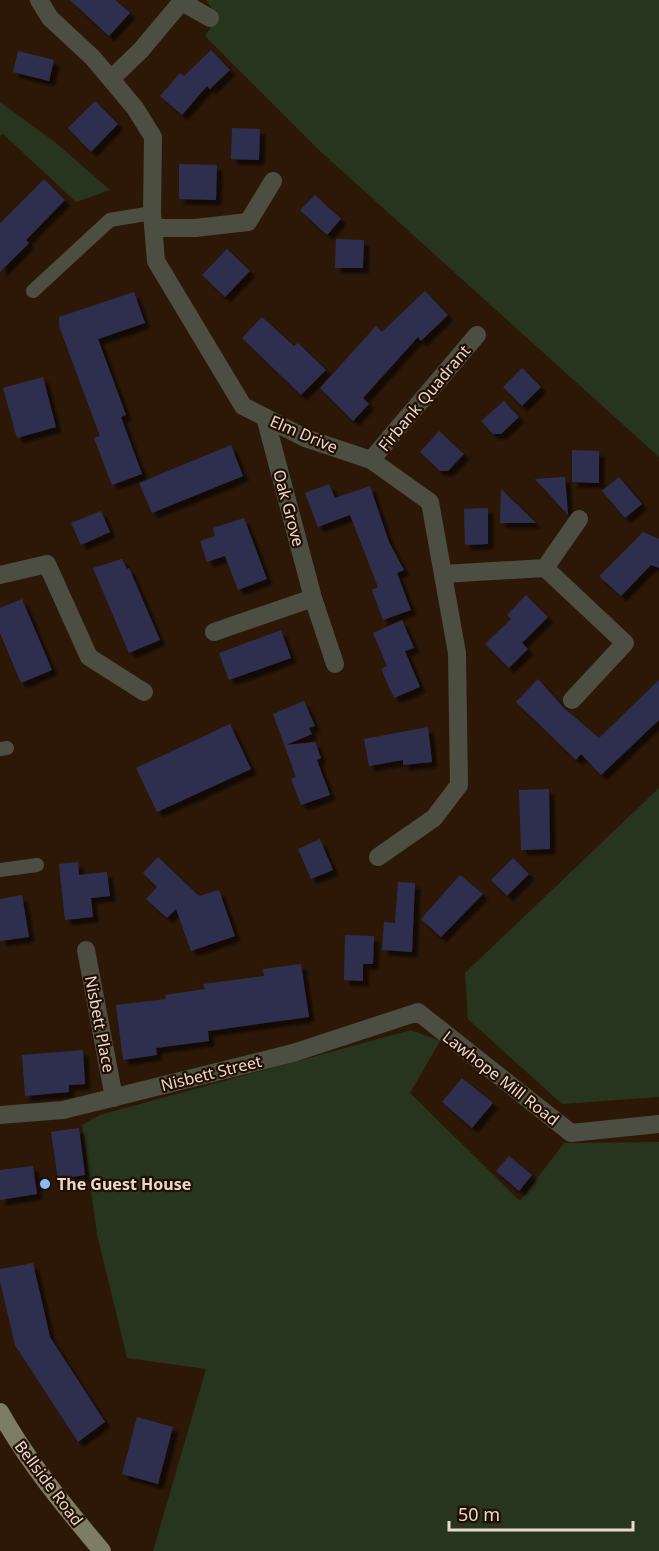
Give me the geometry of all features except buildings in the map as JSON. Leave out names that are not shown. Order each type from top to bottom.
[{"type":"main road","name":"Bellside Road","points":[[0,1412],[13,1435],[62,1504],[102,1551]]},
{"type":"street","name":"Elm Drive","points":[[39,0],[50,18],[93,58],[111,79],[135,108],[153,137],[153,221],[156,261],[243,406],[305,438],[371,460],[430,502],[457,653],[459,785],[434,818],[378,856]]},
{"type":"street","points":[[111,79],[141,50],[183,1],[210,18]]},
{"type":"street","points":[[153,221],[195,228],[248,222],[273,181]]},
{"type":"street","name":"Firbank Quadrant","points":[[371,460],[477,335]]},
{"type":"street","name":"Oak Grove","points":[[264,417],[313,598],[334,664]]},
{"type":"street","points":[[544,568],[579,519]]},
{"type":"street","points":[[0,575],[47,564],[88,657],[144,692]]},
{"type":"street","points":[[443,574],[544,568],[625,643],[572,700]]},
{"type":"street","points":[[214,632],[313,598]]},
{"type":"street","name":"Nisbett Place","points":[[86,950],[114,1098]]},
{"type":"street","name":"Nisbett Street","points":[[0,1114],[63,1110],[114,1098],[293,1053],[418,1012]]},
{"type":"street","name":"Lawhope Mill Road","points":[[418,1012],[571,1133],[659,1124]]},
{"type":"lane","points":[[33,291],[110,220],[153,221]]},
{"type":"lane","points":[[0,870],[37,865]]},
{"type":"green space","points":[[206,0],[659,0],[659,457],[320,151],[205,36],[218,17]]},
{"type":"green space","points":[[0,102],[56,143],[110,190],[76,202],[3,134],[0,136]]},
{"type":"green space","points":[[659,788],[659,1097],[562,1104],[468,1019],[465,973]]},
{"type":"green space","points":[[411,1030],[440,1041],[410,1093],[520,1201],[564,1143],[659,1142],[659,1551],[153,1551],[206,1369],[127,1358],[97,1234],[82,1125],[100,1115]]},
{"type":"place","name":"The Guest House","points":[[45,1184]]}]
